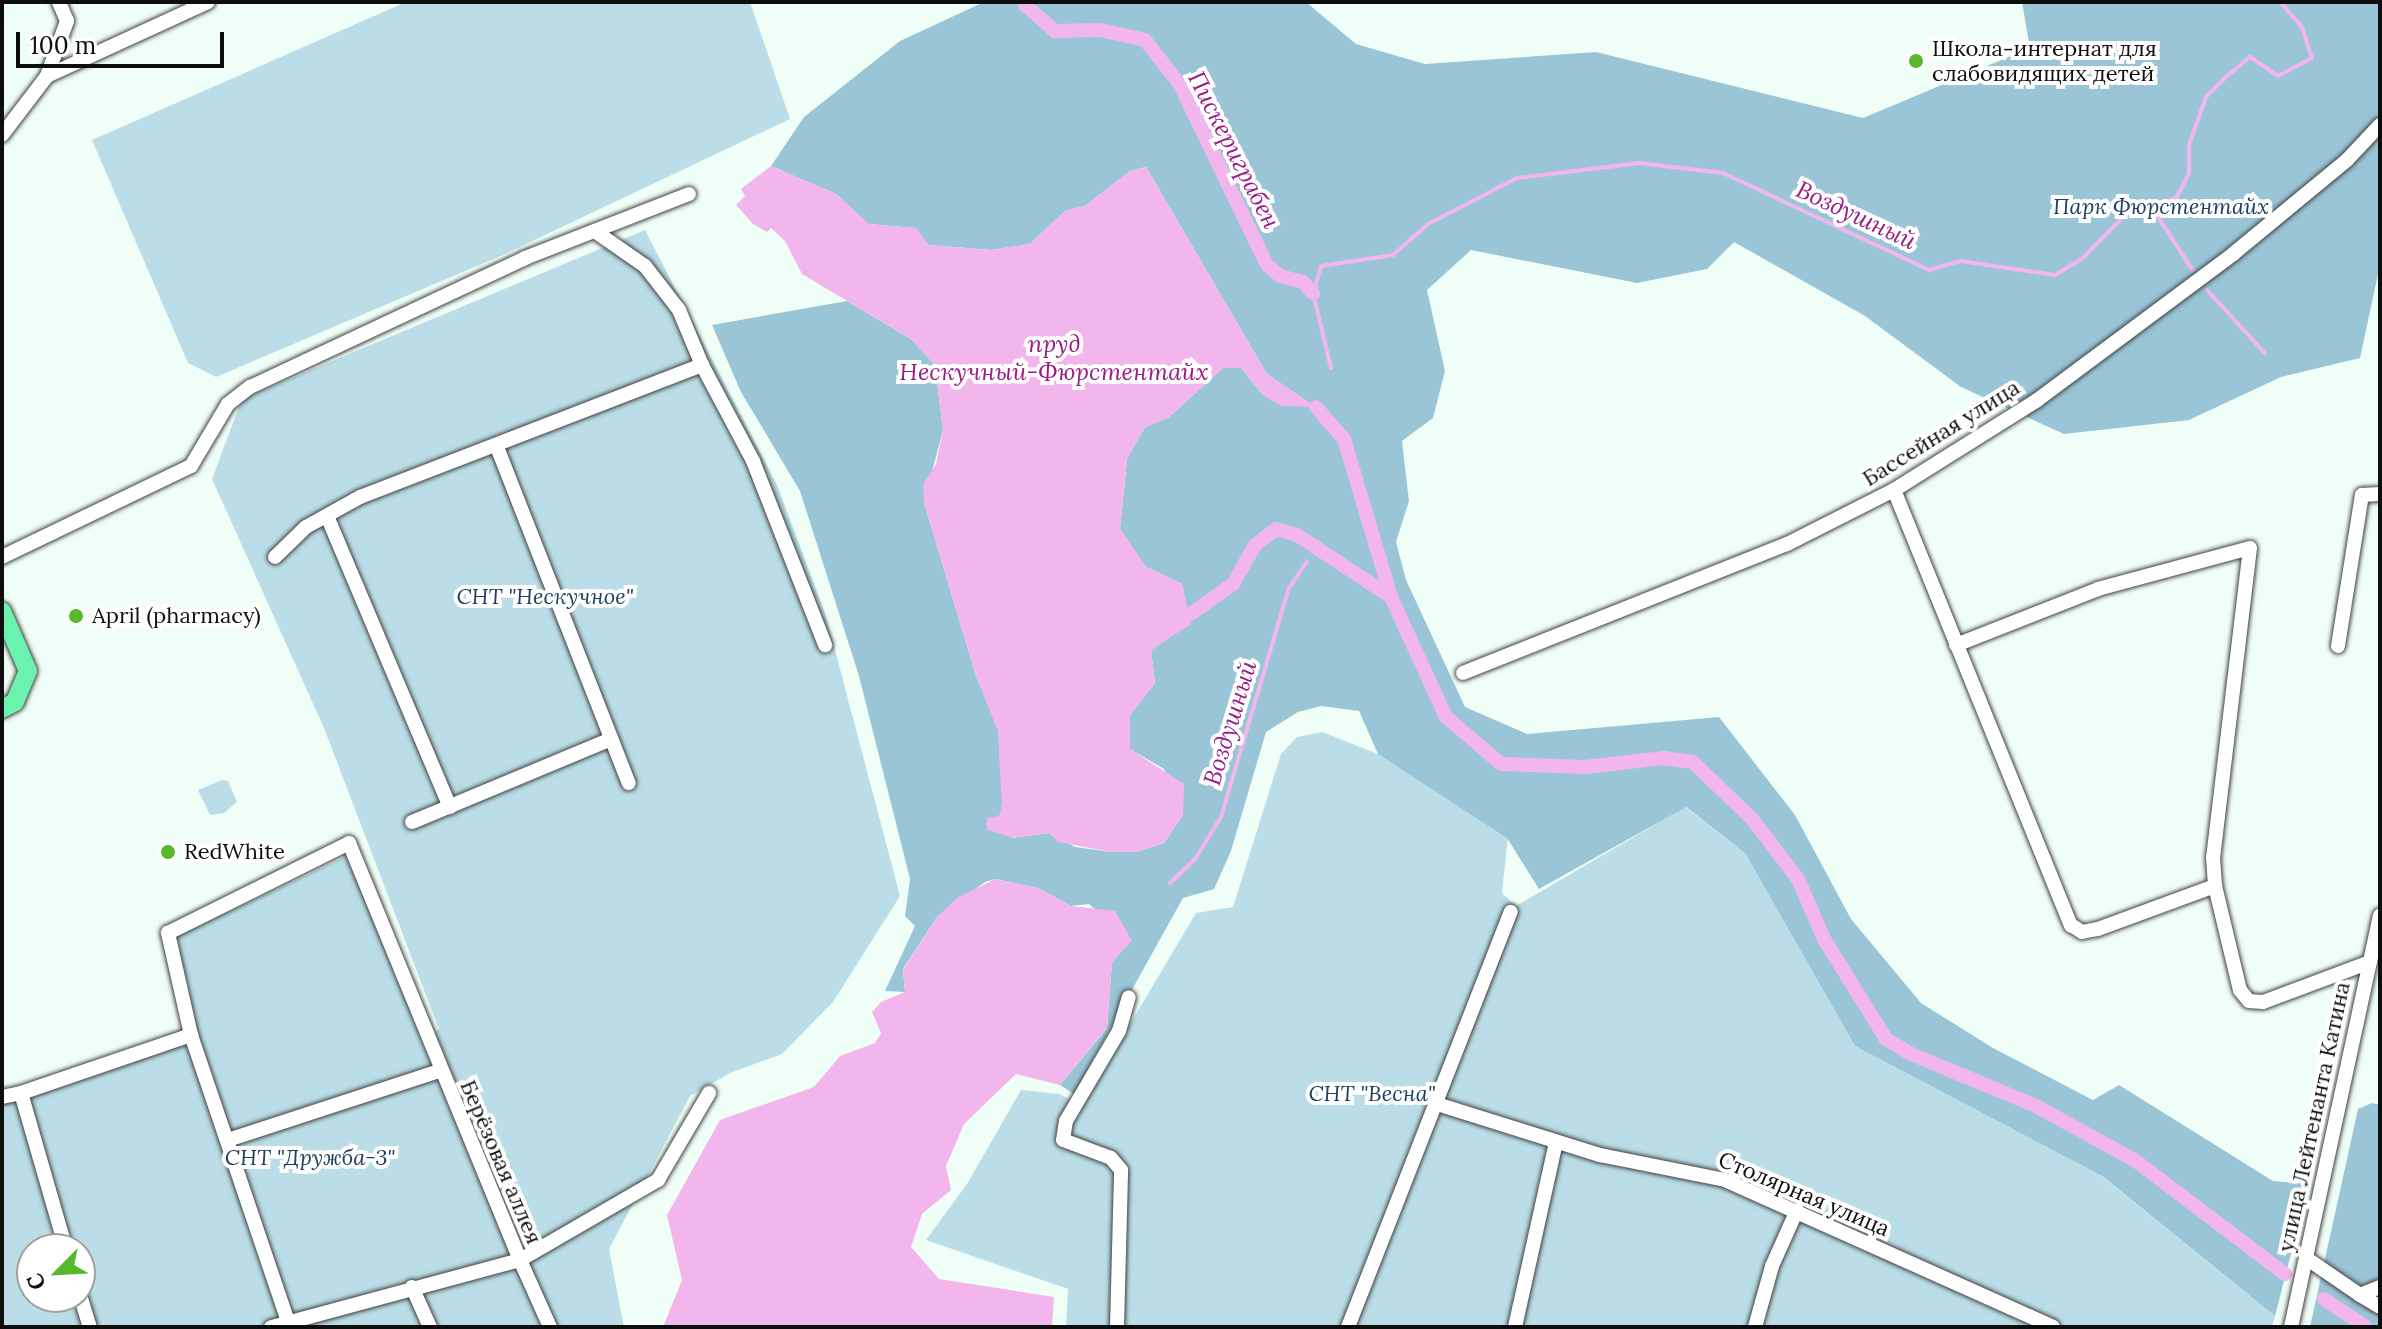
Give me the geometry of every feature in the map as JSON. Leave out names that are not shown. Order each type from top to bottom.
[{"type":"main road","points":[[2,611],[28,671],[15,702],[2,709]]},
{"type":"street","points":[[2,135],[47,76],[67,21],[59,2]]},
{"type":"street","points":[[47,76],[208,2]]},
{"type":"street","name":"Бассейная улица","points":[[1463,673],[1787,544],[1894,490],[2036,401],[2233,254],[2347,160],[2380,125]]},
{"type":"street","points":[[2,557],[191,466],[228,404],[250,387],[525,258],[689,194]]},
{"type":"street","points":[[596,232],[645,266],[679,310],[702,365],[753,461],[825,645]]},
{"type":"street","points":[[275,557],[327,516],[360,497],[497,447],[702,365]]},
{"type":"street","points":[[497,447],[629,783]]},
{"type":"street","points":[[1894,490],[2071,925],[2082,932],[2098,929],[2215,886]]},
{"type":"street","points":[[2338,646],[2362,495],[2380,494]]},
{"type":"street","points":[[327,516],[450,807]]},
{"type":"street","points":[[1956,645],[2098,589],[2250,548],[2213,857],[2215,886],[2240,990],[2249,1001],[2263,1002],[2370,962]]},
{"type":"street","points":[[412,822],[611,739]]},
{"type":"street","name":"Берёзовая аллея","points":[[191,1035],[168,933],[349,843],[439,1071],[520,1260],[271,1327]]},
{"type":"street","points":[[1348,1327],[1511,912]]},
{"type":"street","name":"улица Лейтенанта Катина","points":[[2291,1327],[2380,916]]},
{"type":"street","points":[[1117,1327],[1121,1170],[1111,1158],[1063,1140],[1066,1121],[1119,1031],[1129,997]]},
{"type":"street","points":[[2,1097],[191,1035],[289,1324]]},
{"type":"street","points":[[228,1140],[439,1071]]},
{"type":"street","points":[[21,1093],[61,1233]]},
{"type":"street","points":[[550,1327],[520,1260],[658,1180],[709,1093]]},
{"type":"street","name":"Столярная улица","points":[[1437,1104],[1556,1142],[1725,1180],[2053,1327]]},
{"type":"street","points":[[1515,1327],[1556,1142]]},
{"type":"street","points":[[1755,1327],[1772,1266],[1797,1210]]},
{"type":"street","points":[[2306,1258],[2380,1307]]},
{"type":"street","points":[[412,1287],[430,1327]]},
{"type":"street","points":[[2360,1295],[2380,1287]]},
{"type":"green space","points":[[406,2],[750,2],[790,119],[505,254],[216,377],[188,363],[92,140]]},
{"type":"green space","name":"Парк Фюрстентайх","points":[[984,2],[1306,2],[1356,44],[1425,64],[1596,52],[1863,118],[2030,48],[2022,2],[2380,2],[2380,265],[2360,358],[2281,377],[2189,420],[2064,434],[1961,387],[1865,316],[1734,242],[1707,269],[1637,283],[1471,250],[1427,290],[1445,371],[1433,418],[1402,441],[1409,501],[1396,542],[1406,580],[1465,707],[1527,734],[1719,717],[1795,815],[1851,919],[1921,1003],[1993,1048],[2093,1100],[2119,1085],[2273,1181],[2309,1184],[2275,1316],[2102,1176],[1855,1046],[1745,853],[1686,807],[1539,889],[1507,838],[1378,754],[1359,711],[1321,706],[1298,712],[1266,732],[1231,851],[1214,889],[1183,898],[1074,1094],[1060,1085],[1107,1028],[1112,962],[1131,941],[1089,904],[1071,906],[1038,888],[995,879],[985,882],[937,917],[903,969],[905,992],[885,991],[915,926],[905,916],[910,879],[859,676],[800,491],[741,392],[712,325],[847,301],[911,339],[935,365],[943,430],[924,502],[975,673],[998,730],[1003,798],[998,831],[1013,838],[1049,833],[1075,847],[1111,852],[1136,852],[1164,843],[1183,815],[1164,769],[1130,749],[1130,715],[1155,683],[1151,650],[1190,623],[1182,584],[1146,567],[1120,529],[1127,459],[1145,427],[1169,417],[1223,368],[1241,368],[1264,396],[1315,407],[1267,374],[1146,167],[1130,171],[1085,206],[1065,211],[1030,244],[991,250],[928,245],[916,228],[868,224],[836,194],[771,166],[804,117],[900,41]]},
{"type":"green space","points":[[645,230],[777,485],[826,616],[900,896],[833,1002],[782,1054],[730,1073],[690,1096],[609,1249],[624,1327],[2,1327],[2,1093],[198,1033],[172,939],[353,853],[427,1037],[439,1029],[324,728],[212,479],[242,399]]},
{"type":"green space","name":"СНТ \"Весна\"","points":[[1322,732],[1378,754],[1508,836],[1502,893],[1516,906],[1685,807],[1745,853],[1855,1046],[2100,1175],[2275,1316],[2272,1327],[1066,1327],[1068,1289],[926,1240],[967,1184],[1021,1090],[1059,1094],[1082,1105],[1196,913],[1233,907],[1281,754],[1297,737]]},
{"type":"green space","points":[[222,780],[228,781],[237,802],[224,813],[210,815],[198,790]]},
{"type":"green space","points":[[2372,1103],[2380,1105],[2380,1327],[2310,1327],[2358,1109]]},
{"type":"water","name":"пруд Нескучный-Фюрстентайх","points":[[771,166],[836,194],[869,224],[916,228],[929,245],[991,250],[1030,244],[1065,211],[1085,206],[1130,171],[1146,167],[1267,374],[1316,407],[1281,406],[1264,396],[1241,368],[1223,368],[1169,417],[1145,427],[1127,459],[1120,529],[1146,567],[1182,584],[1191,624],[1151,650],[1155,683],[1130,715],[1130,749],[1184,784],[1183,815],[1164,843],[1136,852],[1111,852],[1058,842],[1049,833],[1013,838],[986,829],[987,818],[999,816],[1002,806],[998,731],[975,673],[924,502],[923,485],[936,464],[943,430],[935,365],[911,339],[802,274],[785,241],[771,228],[767,232],[753,224],[736,205],[745,196],[741,189]]},
{"type":"water","points":[[995,879],[1038,888],[1071,906],[1115,911],[1132,941],[1112,962],[1107,1027],[1060,1085],[1016,1074],[964,1124],[946,1166],[951,1190],[922,1214],[911,1247],[939,1279],[1054,1297],[1052,1327],[663,1327],[682,1280],[667,1215],[720,1120],[814,1087],[840,1056],[875,1043],[881,1033],[872,1012],[881,1002],[905,992],[903,970],[937,917],[957,898]]},
{"type":"waterway","name":"Воздушный","points":[[1331,368],[1313,293],[1321,266],[1393,255],[1428,224],[1517,178],[1639,163],[1723,173],[1929,270],[1961,261],[2055,275],[2082,259],[2126,214],[2176,198],[2189,174],[2189,145],[2206,97],[2227,76],[2250,57],[2278,76],[2312,58],[2302,27],[2280,2]]},
{"type":"waterway","name":"Пискериграбен","points":[[1025,5],[1055,31],[1100,30],[1145,40],[1180,85],[1267,265],[1280,276],[1303,282],[1313,293]]},
{"type":"waterway","points":[[2151,206],[2193,271]]},
{"type":"waterway","points":[[2207,290],[2265,353]]},
{"type":"waterway","points":[[1316,407],[1344,439],[1391,597],[1446,717],[1501,764],[1585,767],[1664,758],[1693,762],[1752,819],[1798,879],[1824,939],[1886,1039],[1911,1054],[2036,1106],[2136,1161],[2285,1274]]},
{"type":"waterway","points":[[1189,615],[1233,584],[1255,545],[1276,529],[1297,535],[1391,597]]},
{"type":"waterway","name":"Воздушный","points":[[1170,883],[1195,859],[1221,817],[1289,588],[1307,561]]},
{"type":"waterway","points":[[2324,1299],[2366,1327]]},
{"type":"place","name":"Школа-интернат для слабовидящих детей","points":[[1916,61]]},
{"type":"place","name":"April (pharmacy)","points":[[76,616]]},
{"type":"place","name":"RedWhite","points":[[168,852]]},
{"type":"park label","name":"СНТ \"Нескучное\"","points":[[545,597]]},
{"type":"park label","name":"СНТ \"Дружба-3\"","points":[[310,1158]]}]
